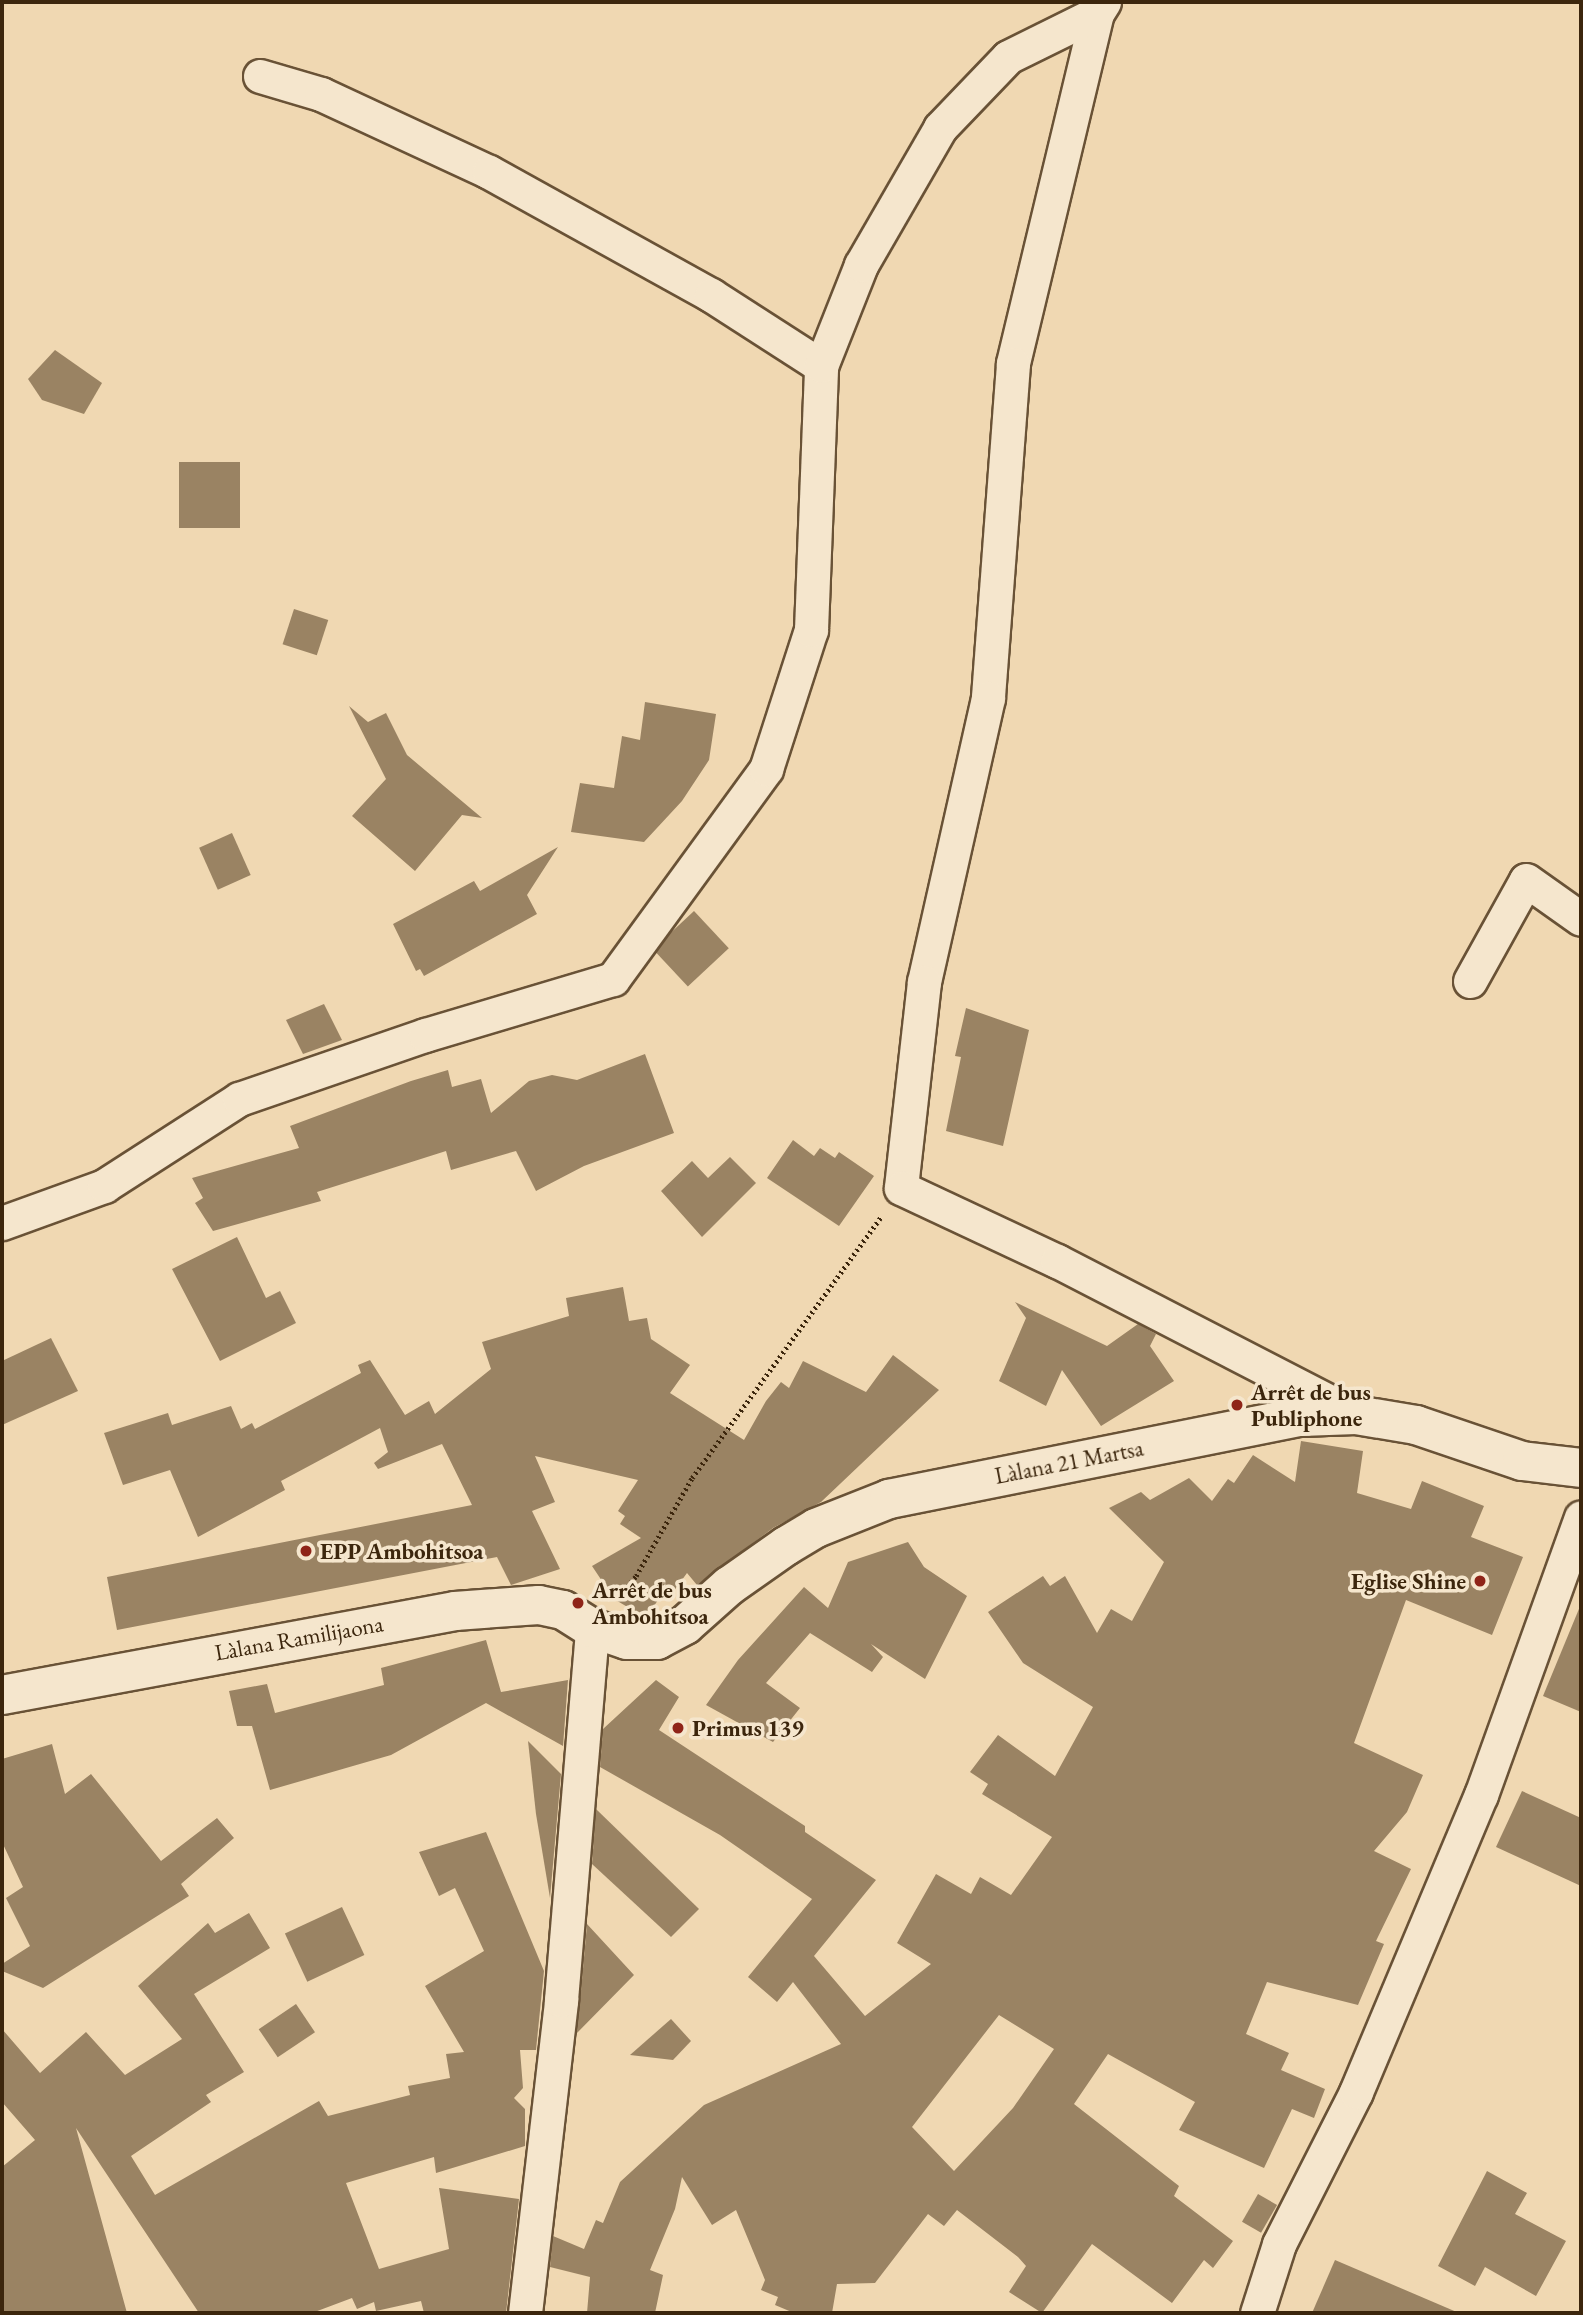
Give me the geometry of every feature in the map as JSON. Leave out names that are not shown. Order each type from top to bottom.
[{"type":"street","points":[[2,1223],[104,1186],[239,1099],[425,1035],[613,979],[766,769],[811,631],[821,366],[861,265],[940,128],[1008,57],[1101,8]]},
{"type":"street","points":[[1101,8],[1013,364],[988,698],[924,982],[901,1188],[1057,1261],[1356,1415]]},
{"type":"street","points":[[260,76],[321,94],[489,172],[711,295],[821,366]]},
{"type":"street","points":[[1470,981],[1527,880],[1581,919]]},
{"type":"street","name":"Làlana 21 Martsa","points":[[592,1628],[627,1640],[657,1640],[685,1625],[729,1586],[786,1546],[816,1528],[889,1499],[1301,1417],[1356,1415],[1416,1425],[1522,1461],[1581,1468]]},
{"type":"street","points":[[1257,2313],[1279,2244],[1356,2092],[1480,1795],[1581,1517]]},
{"type":"street","name":"Làlana Ramilijaona","points":[[2,1695],[455,1611],[539,1605],[563,1610],[592,1628]]},
{"type":"street","points":[[525,2313],[561,2000],[592,1628]]},
{"type":"path","points":[[592,1628],[636,1576],[692,1478],[901,1188]]},
{"type":"building","points":[[55,350],[102,383],[84,414],[42,400],[28,379]]},
{"type":"building","points":[[179,462],[240,462],[240,528],[179,528]]},
{"type":"building","points":[[294,609],[328,620],[317,655],[283,644]]},
{"type":"building","points":[[645,702],[716,714],[709,760],[682,801],[644,842],[571,832],[580,783],[614,788],[622,736],[640,740]]},
{"type":"building","points":[[349,706],[368,722],[386,713],[407,755],[482,818],[462,815],[415,871],[352,816],[386,779]]},
{"type":"building","points":[[232,833],[251,875],[218,890],[199,848]]},
{"type":"building","points":[[558,847],[527,895],[537,914],[424,976],[420,969],[416,971],[393,924],[474,881],[480,891]]},
{"type":"building","points":[[694,911],[729,948],[688,986],[653,949]]},
{"type":"building","points":[[324,1004],[342,1040],[303,1054],[286,1020]]},
{"type":"building","points":[[966,1008],[1029,1030],[1003,1146],[946,1131],[961,1057],[955,1056]]},
{"type":"building","points":[[645,1054],[674,1133],[584,1166],[536,1191],[516,1151],[451,1170],[446,1151],[317,1192],[321,1201],[213,1231],[195,1203],[203,1198],[192,1178],[299,1148],[290,1126],[411,1081],[448,1070],[452,1087],[481,1079],[491,1113],[529,1081],[552,1075],[577,1080]]},
{"type":"building","points":[[793,1140],[814,1156],[820,1148],[835,1158],[839,1152],[874,1176],[839,1226],[767,1178]]},
{"type":"building","points":[[730,1157],[756,1183],[702,1237],[661,1191],[692,1161],[708,1178]]},
{"type":"building","points":[[237,1237],[266,1298],[280,1291],[296,1323],[220,1361],[172,1269]]},
{"type":"building","points":[[623,1287],[629,1321],[647,1318],[651,1339],[690,1365],[670,1393],[744,1440],[766,1401],[781,1382],[789,1388],[803,1361],[866,1392],[893,1355],[939,1390],[821,1502],[773,1528],[697,1585],[687,1573],[668,1599],[662,1594],[646,1618],[614,1599],[592,1566],[641,1538],[620,1524],[625,1516],[618,1511],[638,1480],[535,1456],[555,1502],[532,1511],[560,1569],[511,1585],[497,1557],[117,1630],[107,1577],[472,1505],[442,1444],[378,1469],[374,1463],[388,1452],[380,1428],[281,1481],[285,1490],[198,1537],[170,1470],[123,1485],[104,1433],[168,1413],[172,1425],[231,1406],[241,1429],[252,1423],[255,1429],[361,1373],[358,1365],[370,1360],[405,1415],[429,1401],[435,1414],[491,1369],[482,1342],[569,1316],[566,1298]]},
{"type":"building","points":[[1015,1302],[1107,1346],[1138,1324],[1156,1334],[1150,1346],[1174,1381],[1101,1426],[1062,1370],[1046,1406],[999,1381],[1026,1318]]},
{"type":"building","points":[[51,1338],[78,1391],[2,1425],[2,1361]]},
{"type":"building","points":[[1301,1441],[1363,1451],[1357,1493],[1411,1509],[1422,1481],[1484,1506],[1471,1537],[1523,1557],[1492,1635],[1406,1600],[1354,1743],[1423,1775],[1407,1812],[1374,1851],[1411,1869],[1376,1941],[1384,1944],[1358,2005],[1267,1982],[1246,2034],[1289,2053],[1281,2070],[1325,2089],[1314,2118],[1292,2109],[1264,2168],[1179,2130],[1195,2102],[1108,2054],[1074,2104],[1179,2186],[1174,2196],[1233,2241],[1213,2268],[1204,2260],[1172,2303],[1092,2244],[1042,2313],[1009,2292],[1026,2266],[957,2210],[944,2226],[928,2214],[875,2283],[837,2284],[832,2313],[794,2313],[775,2305],[778,2297],[761,2290],[765,2280],[736,2210],[712,2225],[682,2177],[675,2209],[650,2270],[663,2275],[655,2313],[587,2313],[590,2277],[550,2267],[553,2236],[584,2249],[596,2220],[603,2223],[620,2182],[704,2105],[841,2044],[793,1982],[777,2002],[748,1977],[812,1899],[720,1835],[600,1767],[603,1729],[656,1680],[679,1697],[659,1730],[805,1826],[805,1832],[876,1880],[814,1956],[865,2016],[931,1964],[897,1943],[936,1874],[971,1894],[980,1877],[1011,1895],[1052,1837],[982,1794],[988,1784],[970,1772],[998,1735],[1055,1776],[1093,1707],[1023,1663],[988,1612],[1043,1576],[1050,1586],[1065,1576],[1097,1633],[1111,1609],[1132,1621],[1164,1562],[1109,1508],[1141,1492],[1150,1500],[1189,1478],[1212,1501],[1228,1479],[1234,1483],[1253,1455],[1295,1482]],"holes":[[[999,2015],[1054,2049],[1013,2108],[954,2171],[912,2127]]]},
{"type":"building","points":[[908,1542],[924,1567],[967,1596],[925,1679],[871,1644],[883,1657],[872,1672],[810,1633],[766,1683],[800,1708],[773,1742],[706,1705],[738,1660],[804,1587],[828,1608],[848,1562]]},
{"type":"building","points":[[1581,1604],[1581,1712],[1543,1696]]},
{"type":"building","points":[[486,1640],[501,1692],[568,1680],[563,1746],[486,1703],[391,1755],[270,1790],[252,1726],[237,1726],[229,1691],[267,1684],[275,1713],[384,1685],[381,1668]]},
{"type":"building","points":[[528,1741],[561,1774],[550,1898],[536,1814]]},
{"type":"building","points":[[52,1744],[65,1794],[91,1774],[161,1861],[217,1818],[234,1838],[181,1884],[189,1896],[43,1988],[2,1971],[2,1964],[30,1946],[6,1898],[23,1887],[2,1842],[2,1759]]},
{"type":"building","points":[[1522,1791],[1581,1818],[1581,1886],[1496,1847]]},
{"type":"building","points":[[596,1809],[699,1909],[671,1937],[592,1864]]},
{"type":"building","points":[[486,1832],[544,1971],[536,2050],[520,2050],[523,2088],[514,2098],[525,2109],[525,2146],[436,2173],[434,2157],[346,2183],[379,2269],[449,2249],[439,2188],[519,2199],[506,2313],[424,2313],[421,2301],[376,2311],[374,2302],[357,2309],[352,2298],[312,2313],[199,2313],[76,2128],[127,2313],[2,2313],[2,2167],[35,2140],[2,2102],[2,2029],[40,2073],[86,2032],[125,2075],[182,2039],[138,1986],[208,1923],[215,1933],[249,1913],[270,1948],[194,1994],[244,2072],[206,2095],[211,2102],[131,2156],[155,2195],[319,2101],[328,2116],[410,2095],[408,2086],[450,2078],[446,2054],[464,2052],[425,1986],[484,1951],[455,1888],[439,1896],[419,1852]]},
{"type":"building","points":[[342,1907],[364,1955],[307,1982],[285,1934]]},
{"type":"building","points":[[587,1924],[634,1975],[576,2034],[580,2002]]},
{"type":"building","points":[[296,2004],[315,2032],[278,2057],[259,2029]]},
{"type":"building","points":[[671,2019],[691,2041],[673,2060],[630,2055]]},
{"type":"building","points":[[1487,2171],[1527,2193],[1515,2214],[1566,2241],[1536,2296],[1485,2267],[1475,2286],[1438,2266]]},
{"type":"building","points":[[1258,2194],[1277,2205],[1261,2233],[1242,2222]]},
{"type":"building","points":[[1335,2260],[1459,2313],[1312,2313]]},
{"type":"place","name":"Arrêt de bus Publiphone","points":[[1237,1405]]},
{"type":"place","name":"EPP Ambohitsoa","points":[[306,1551]]},
{"type":"place","name":"Eglise Shine","points":[[1480,1581]]},
{"type":"place","name":"Arrêt de bus Ambohitsoa","points":[[578,1603]]},
{"type":"place","name":"Primus 139","points":[[678,1728]]}]
